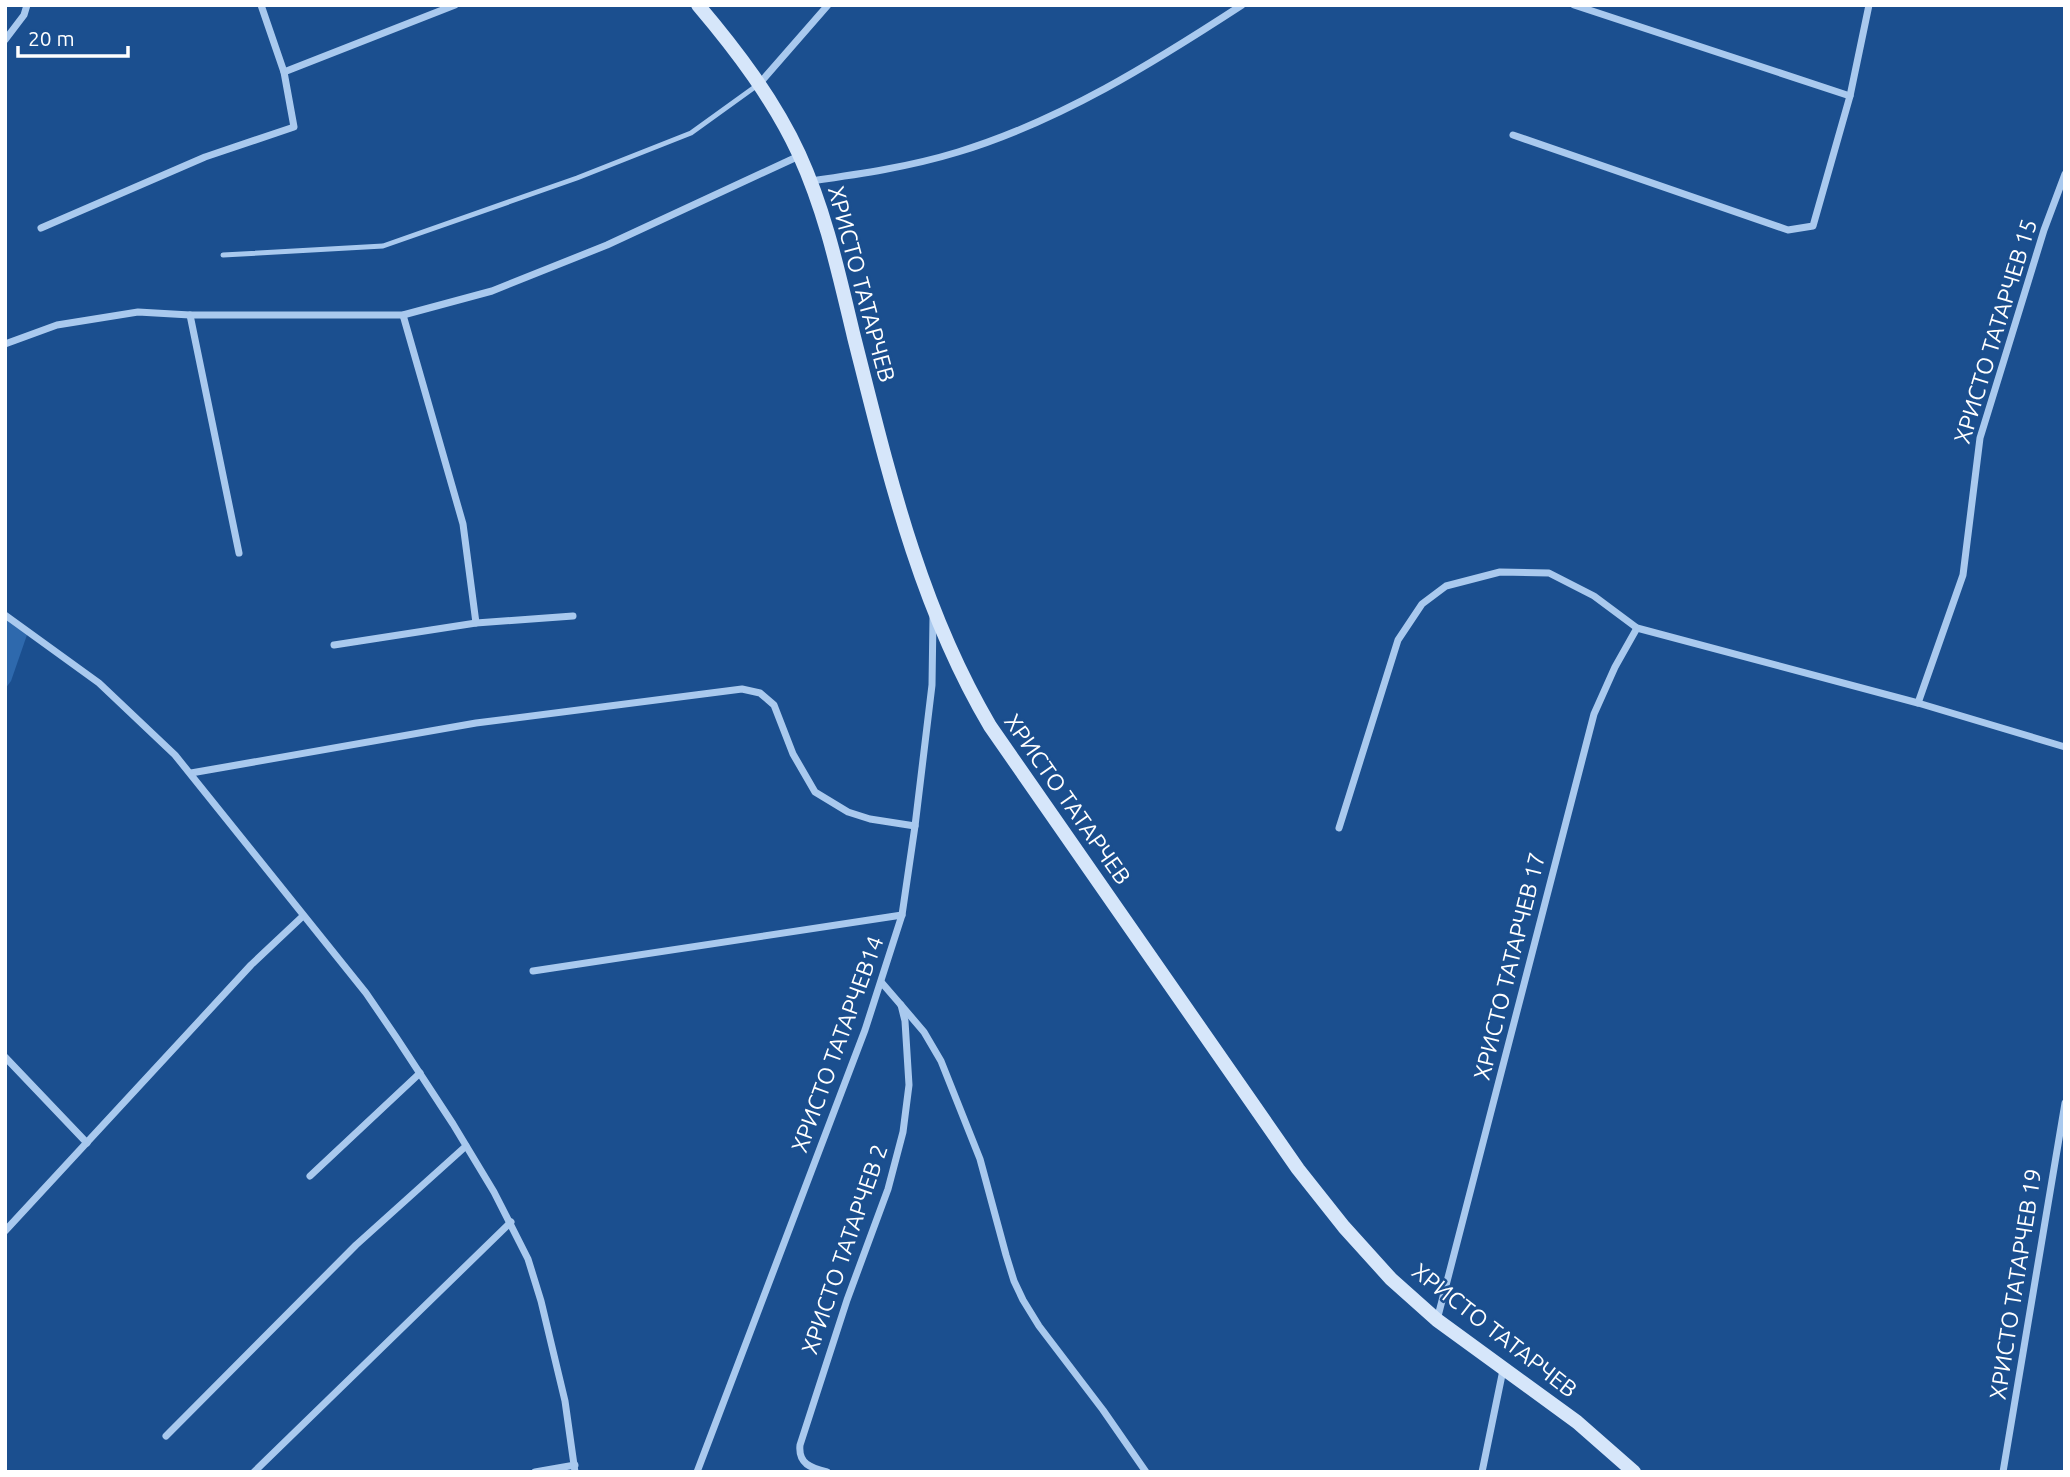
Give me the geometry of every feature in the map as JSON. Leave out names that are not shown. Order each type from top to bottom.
[{"type":"main road","name":"ХРИСТО ТАТАРЧЕВ","points":[[698,5],[759,84],[810,181],[831,244],[906,530],[933,611],[967,687],[1004,748],[1298,1169],[1344,1227],[1391,1279],[1437,1320],[1577,1422],[1634,1472]]},
{"type":"street","points":[[5,40],[24,15],[27,5]]},
{"type":"street","points":[[41,228],[205,157],[294,127],[285,72],[261,5]]},
{"type":"street","points":[[285,72],[455,5]]},
{"type":"street","points":[[759,84],[828,5]]},
{"type":"street","points":[[810,181],[920,162],[993,139],[1054,115],[1107,87],[1242,5]]},
{"type":"street","points":[[1574,5],[1850,96]]},
{"type":"street","points":[[1513,135],[1788,230],[1813,226],[1850,96],[1869,5]]},
{"type":"street","points":[[5,344],[57,325],[138,312],[190,315],[403,315],[492,291],[607,245],[799,156]]},
{"type":"street","name":"ХРИСТО ТАТАРЧЕВ 15","points":[[1918,703],[1964,575],[1979,438],[2044,230],[2065,174]]},
{"type":"street","points":[[190,315],[239,554]]},
{"type":"street","points":[[403,315],[463,524],[475,623]]},
{"type":"street","points":[[1339,828],[1398,640],[1422,604],[1446,586],[1500,572],[1549,573],[1594,596],[1637,628],[1918,703],[2065,747]]},
{"type":"street","name":"ХРИСТО ТАТАРЧЕВ14","points":[[697,1472],[771,1284],[882,984],[902,915],[932,685],[933,611]]},
{"type":"street","points":[[5,615],[99,683],[152,731],[191,773],[366,993],[466,1146],[511,1222],[528,1259],[565,1401],[575,1468],[535,1472]]},
{"type":"street","points":[[334,645],[475,623],[573,616]]},
{"type":"street","name":"ХРИСТО ТАТАРЧЕВ 17","points":[[1437,1320],[1594,714],[1615,667],[1637,628]]},
{"type":"street","points":[[191,773],[476,723],[743,689],[760,693],[774,705],[793,754],[815,792],[827,801],[859,816],[915,826]]},
{"type":"street","points":[[533,971],[902,915]]},
{"type":"street","points":[[5,1231],[251,965],[303,916]]},
{"type":"street","points":[[882,984],[924,1032],[941,1061],[980,1159],[1006,1255],[1023,1300],[1039,1326],[1146,1472]]},
{"type":"street","name":"ХРИСТО ТАТАРЧЕВ 2","points":[[827,1472],[809,1467],[799,1452],[800,1445],[847,1300],[888,1189],[903,1132],[909,1065],[901,1004]]},
{"type":"street","points":[[5,1057],[87,1143]]},
{"type":"street","points":[[310,1176],[419,1073]]},
{"type":"street","name":"ХРИСТО ТАТАРЧЕВ 19","points":[[2003,1472],[2065,1103]]},
{"type":"street","points":[[166,1436],[356,1245],[466,1146]]},
{"type":"street","points":[[254,1472],[511,1222]]},
{"type":"street","points":[[1482,1472],[1503,1369]]},
{"type":"lane","points":[[223,255],[383,246],[577,178],[691,132],[759,84]]},
{"type":"shaded area","points":[[5,615],[28,632],[11,681],[5,689]]}]
